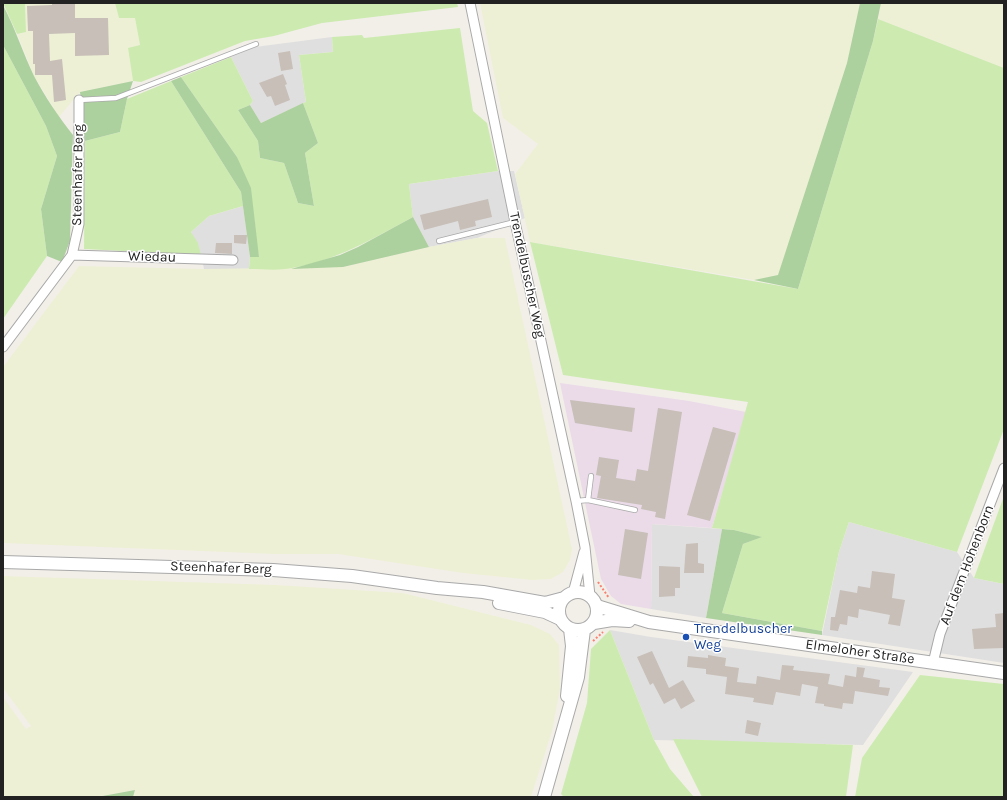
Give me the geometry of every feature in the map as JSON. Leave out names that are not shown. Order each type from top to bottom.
[{"type":"street","name":"Trendelbuscher Weg","points":[[470,3],[515,222],[576,501],[594,601]]},
{"type":"street","name":"Steenhafer Berg","points":[[3,348],[72,255],[79,224],[79,100]]},
{"type":"street","name":"Wiedau","points":[[72,255],[233,260]]},
{"type":"street","name":"Auf dem Hohenborn","points":[[933,663],[940,634],[1004,468]]},
{"type":"street","name":"Trendelbuscher Weg","points":[[568,595],[585,547]]},
{"type":"street","name":"Steenhafer Berg","points":[[3,562],[273,570],[352,576],[437,588],[483,592],[545,603],[568,595]]},
{"type":"street","name":"Steenhafer Berg","points":[[437,588],[481,600],[545,612],[560,619]]},
{"type":"street","points":[[544,797],[578,677],[589,627],[597,618],[594,601],[581,592],[568,595],[558,611],[560,619],[570,630],[572,646],[566,716]]},
{"type":"street","name":"Elmeloher Straße","points":[[594,601],[646,621]]},
{"type":"street","name":"Elmeloher Straße","points":[[589,627],[612,620],[646,621],[1004,673]]},
{"type":"street","points":[[570,630],[589,627]]},
{"type":"lane","points":[[79,100],[116,98],[256,44]]},
{"type":"lane","points":[[439,241],[515,222]]},
{"type":"lane","points":[[588,500],[591,476]]},
{"type":"lane","points":[[576,501],[588,500],[635,510]]},
{"type":"shaded area","points":[[332,37],[333,52],[299,55],[306,102],[261,123],[250,105],[253,101],[231,57],[255,47]]},
{"type":"shaded area","points":[[498,171],[514,171],[525,218],[477,238],[429,247],[413,217],[409,184]]},
{"type":"shaded area","points":[[243,206],[250,257],[249,269],[204,269],[201,255],[191,232],[209,216]]},
{"type":"shaded area","points":[[560,383],[689,401],[746,412],[712,528],[652,524],[651,609],[621,604],[611,596],[601,579]]},
{"type":"shaded area","points":[[849,522],[957,552],[974,578],[1004,584],[1004,663],[822,635],[839,552]]},
{"type":"shaded area","points":[[652,524],[722,529],[706,618],[651,609]]},
{"type":"shaded area","points":[[610,630],[651,637],[913,672],[863,745],[654,740]]},
{"type":"green space","points":[[3,3],[25,3],[26,32],[17,34]]},
{"type":"green space","points":[[25,3],[115,3],[119,18],[135,17],[140,45],[128,49],[133,81],[80,92],[59,117],[34,76],[17,34],[26,32]]},
{"type":"green space","points":[[115,3],[457,3],[458,7],[322,23],[274,36],[245,41],[141,82],[133,81],[128,48],[140,45],[135,18],[119,18]]},
{"type":"green space","points":[[480,3],[860,3],[847,63],[778,276],[754,280],[530,242],[515,174],[538,144],[503,118]]},
{"type":"green space","points":[[860,3],[881,3],[873,41],[798,289],[754,280],[778,275],[847,63]]},
{"type":"green space","points":[[881,3],[1004,3],[1004,68],[878,19]]},
{"type":"green space","points":[[3,5],[34,76],[52,107],[73,135],[70,241],[62,262],[47,256],[41,209],[57,156],[46,126],[3,45]]},
{"type":"green space","points":[[878,19],[1004,68],[1004,429],[957,552],[849,522],[839,552],[822,631],[722,613],[743,544],[761,537],[734,530],[712,528],[748,402],[563,375],[530,242],[798,289],[873,41]]},
{"type":"green space","points":[[460,28],[473,111],[487,123],[498,171],[409,184],[413,217],[384,233],[354,248],[308,265],[270,270],[249,269],[250,257],[259,257],[237,157],[181,77],[231,57],[253,101],[250,105],[238,110],[258,141],[260,158],[284,163],[298,203],[314,206],[305,153],[318,143],[303,103],[306,102],[299,55],[333,52],[332,37],[362,35],[364,38]]},
{"type":"green space","points":[[3,45],[46,126],[57,156],[41,209],[47,256],[3,319]]},
{"type":"green space","points":[[181,77],[237,157],[251,188],[259,257],[250,257],[241,192],[171,81]]},
{"type":"green space","points":[[133,81],[127,99],[120,132],[85,141],[80,92]]},
{"type":"green space","points":[[171,81],[241,192],[243,206],[209,216],[191,232],[198,243],[201,255],[84,249],[85,141],[120,132],[127,99]]},
{"type":"green space","points":[[303,103],[318,143],[305,153],[314,206],[298,203],[284,163],[260,158],[258,141],[238,110],[250,105],[261,123]]},
{"type":"green space","points":[[413,217],[429,247],[343,267],[291,269],[340,255],[358,247]]},
{"type":"green space","points":[[477,238],[505,238],[572,549],[570,560],[563,572],[551,579],[532,580],[463,573],[338,554],[275,554],[3,543],[3,367],[79,266],[204,269],[343,267],[429,247]]},
{"type":"green space","points":[[1004,496],[1004,584],[974,578]]},
{"type":"green space","points":[[722,529],[734,530],[762,537],[743,544],[722,613],[822,631],[822,635],[706,618]]},
{"type":"green space","points":[[3,576],[276,585],[403,593],[531,625],[550,634],[559,645],[560,689],[552,731],[531,797],[133,797],[135,790],[97,797],[3,797],[3,697],[26,729],[31,726],[3,688]]},
{"type":"green space","points":[[610,630],[654,740],[670,769],[694,797],[564,797],[561,794],[587,703],[591,649]]},
{"type":"green space","points":[[920,675],[1004,684],[1004,797],[855,797],[862,758]]},
{"type":"green space","points":[[673,739],[853,745],[846,797],[702,797]]},
{"type":"green space","points":[[135,790],[133,797],[97,797]]},
{"type":"building","points":[[52,3],[75,3],[75,18],[108,18],[109,55],[75,56],[75,33],[49,34],[50,61],[62,59],[66,100],[54,102],[52,75],[35,75],[35,64],[33,64],[33,31],[28,31],[27,6],[52,5]]},
{"type":"building","points":[[290,51],[293,69],[281,71],[278,53]]},
{"type":"building","points":[[283,74],[287,84],[285,85],[290,100],[275,106],[271,96],[267,97],[259,83]]},
{"type":"building","points":[[488,199],[492,217],[475,221],[476,226],[460,230],[458,221],[424,230],[420,215]]},
{"type":"building","points":[[234,235],[247,235],[246,244],[234,243]]},
{"type":"building","points":[[216,243],[232,243],[232,254],[215,253]]},
{"type":"building","points":[[570,400],[635,408],[632,432],[575,423]]},
{"type":"building","points":[[658,408],[682,412],[665,519],[655,517],[656,512],[641,509],[642,505],[597,498],[601,476],[596,475],[599,457],[619,460],[616,478],[635,481],[637,469],[648,471]]},
{"type":"building","points":[[713,427],[736,433],[710,521],[687,515]]},
{"type":"building","points":[[625,529],[648,533],[641,579],[618,575]]},
{"type":"building","points":[[698,543],[698,563],[704,564],[704,573],[684,573],[686,544]]},
{"type":"building","points":[[659,566],[680,567],[680,588],[675,588],[675,596],[659,597]]},
{"type":"building","points":[[872,571],[895,574],[892,598],[905,600],[900,626],[888,624],[890,615],[859,609],[858,618],[848,616],[847,625],[840,624],[838,631],[830,630],[831,617],[835,617],[840,590],[857,593],[858,586],[870,588]]},
{"type":"building","points":[[1004,613],[1004,648],[974,649],[972,629],[996,627],[995,614]]},
{"type":"building","points":[[652,651],[669,688],[683,680],[695,701],[681,709],[675,698],[664,704],[653,683],[650,685],[637,657]]},
{"type":"building","points":[[708,655],[726,658],[725,666],[739,668],[737,682],[756,684],[757,676],[780,680],[782,665],[794,666],[793,670],[830,674],[828,684],[843,687],[845,675],[856,677],[857,667],[865,668],[863,677],[880,680],[879,687],[890,688],[888,696],[855,691],[853,704],[843,703],[842,709],[815,703],[818,687],[802,684],[800,696],[776,692],[773,705],[753,702],[754,698],[725,694],[727,677],[706,674],[706,669],[687,667],[688,656],[708,658]]},
{"type":"building","points":[[747,720],[761,723],[758,736],[745,733]]},
{"type":"place","name":"Trendelbuscher Weg","points":[[686,637]]}]
